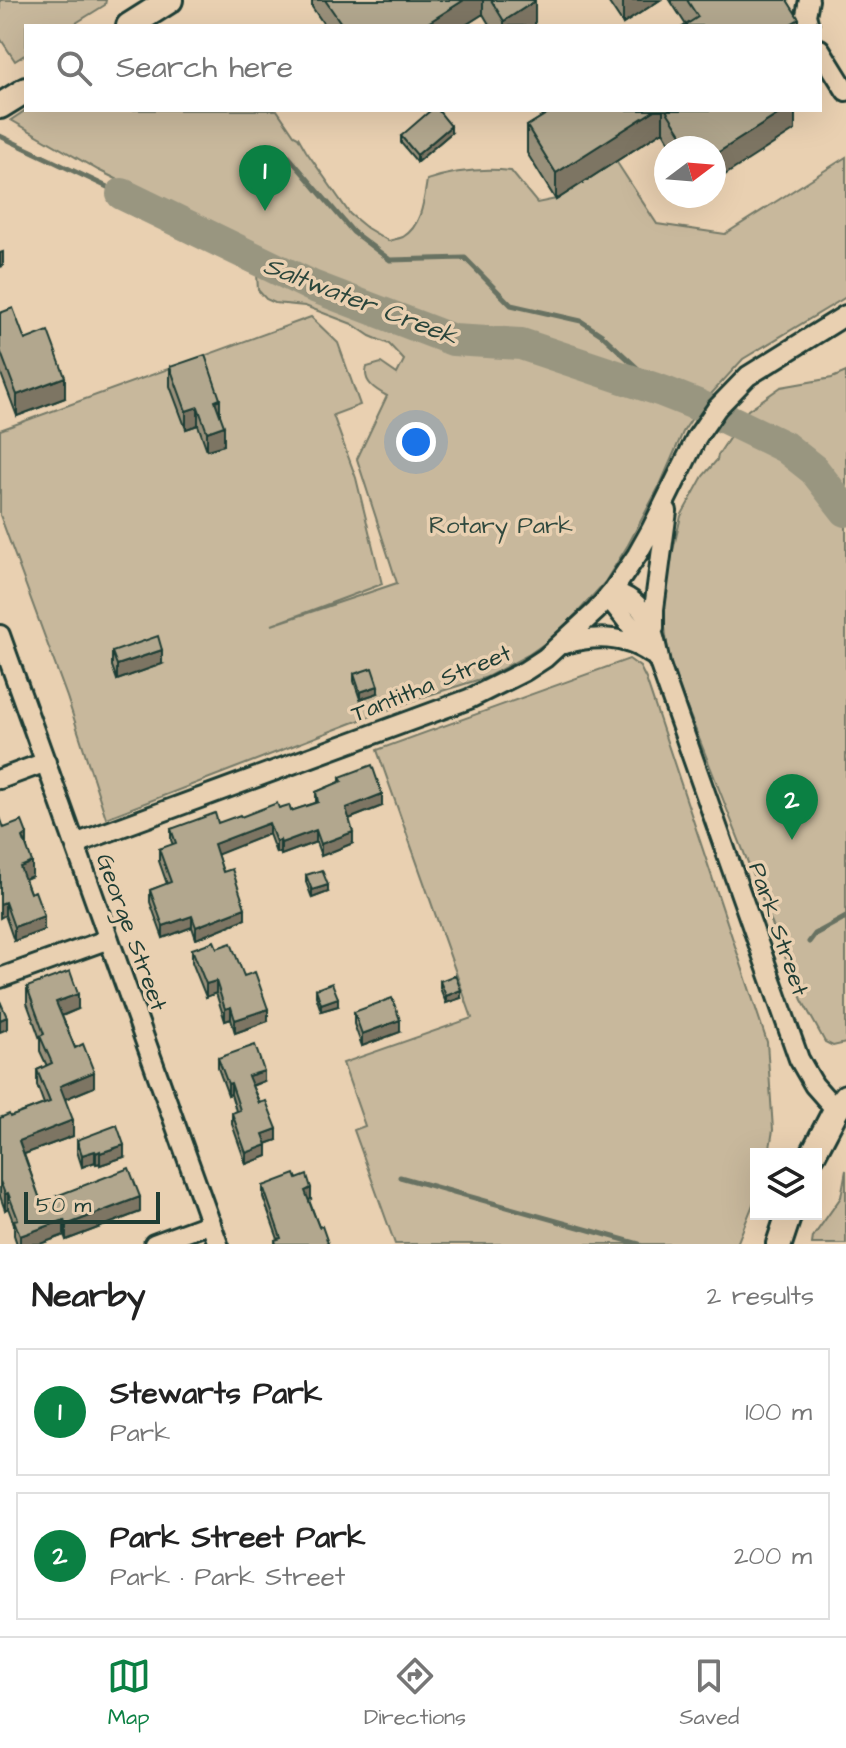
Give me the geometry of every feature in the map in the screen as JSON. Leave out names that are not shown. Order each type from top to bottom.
[{"type":"street","points":[[808,24],[806,15],[809,0]]},
{"type":"street","points":[[131,24],[155,4]]},
{"type":"street","points":[[822,52],[846,91]]},
{"type":"street","points":[[0,106],[24,91]]},
{"type":"street","name":"Tantitha Street","points":[[75,844],[469,699],[525,671],[560,646],[612,592],[637,555],[708,418],[748,376],[846,315]]},
{"type":"street","name":"Park Street","points":[[669,492],[654,609],[658,662],[799,1059],[814,1085],[841,1104]]},
{"type":"street","name":"Park Street","points":[[655,637],[636,604],[623,594],[612,592],[615,606],[658,662]]},
{"type":"street","name":"George Street","points":[[0,635],[218,1244]]},
{"type":"street","points":[[560,646],[584,638],[606,638],[643,648],[658,662]]},
{"type":"street","points":[[0,779],[46,762]]},
{"type":"street","points":[[0,978],[109,939]]},
{"type":"street","points":[[816,1148],[841,1104]]},
{"type":"street","points":[[779,1244],[787,1220]]},
{"type":"street","points":[[154,1244],[211,1223]]},
{"type":"green space","points":[[0,0],[106,0],[105,5],[74,24],[24,24],[24,55],[15,61],[0,38]]},
{"type":"green space","name":"Rotary Park","points":[[24,111],[278,112],[350,214],[389,241],[403,237],[414,226],[421,212],[427,180],[458,172],[511,171],[537,203],[556,199],[616,161],[657,224],[725,234],[846,157],[846,297],[743,359],[700,406],[683,432],[661,483],[628,545],[605,582],[551,639],[487,677],[352,723],[106,818],[67,697],[0,515],[0,430],[311,317],[338,343],[360,405],[333,415],[356,478],[382,584],[272,625],[397,583],[357,459],[387,396],[368,381],[367,367],[381,363],[397,374],[404,360],[389,344],[352,324],[305,306],[266,299],[258,290],[257,274],[276,276],[366,321],[392,327],[396,312],[277,260],[98,170],[11,120]]},
{"type":"green space","points":[[846,372],[846,1043],[833,1046],[825,1042],[802,1000],[676,680],[668,653],[664,619],[669,568],[681,516],[703,476],[717,460],[748,410],[781,387],[832,378]]},
{"type":"green space","points":[[629,659],[640,667],[767,1042],[773,1130],[770,1148],[750,1148],[750,1212],[737,1244],[395,1244],[354,1130],[365,1126],[343,1063],[472,1018],[377,750]]},
{"type":"green space","points":[[846,1170],[846,1244],[812,1244],[813,1237],[841,1197]]},
{"type":"building","points":[[325,0],[464,0],[426,24],[342,24]]},
{"type":"building","points":[[491,0],[535,0],[535,1],[504,21]]},
{"type":"building","points":[[687,0],[787,0],[799,19],[790,24],[687,24],[698,17]]},
{"type":"building","points":[[429,112],[440,112],[451,126],[417,155],[401,136]]},
{"type":"building","points":[[550,112],[652,112],[556,173],[527,126]]},
{"type":"building","points":[[667,112],[782,112],[726,147],[726,136],[682,136]]},
{"type":"building","points":[[13,308],[25,340],[48,331],[65,377],[17,395],[0,350],[0,313]]},
{"type":"building","points":[[205,355],[220,399],[215,401],[224,426],[207,432],[198,407],[186,411],[170,367]]},
{"type":"building","points":[[158,636],[162,650],[117,665],[112,652]]},
{"type":"building","points":[[372,668],[378,686],[360,692],[354,674]]},
{"type":"building","points":[[372,765],[382,794],[346,808],[353,832],[321,844],[316,830],[281,843],[280,840],[276,842],[269,823],[214,844],[223,872],[232,869],[245,908],[196,927],[192,916],[163,926],[150,890],[171,882],[159,849],[176,843],[171,829],[215,813],[218,823],[277,803],[279,808],[289,805],[291,811],[318,802],[316,792],[342,781],[340,777]]},
{"type":"building","points":[[0,817],[4,828],[22,821],[27,834],[23,837],[32,862],[20,867],[30,893],[35,891],[44,916],[14,927],[5,902],[0,904]]},
{"type":"building","points":[[322,870],[328,885],[312,890],[306,875]]},
{"type":"building","points":[[214,941],[217,948],[231,943],[244,976],[255,972],[268,1009],[235,1020],[231,1007],[225,1009],[216,981],[206,984],[192,949]]},
{"type":"building","points":[[70,971],[78,994],[56,1002],[75,1048],[83,1044],[94,1072],[60,1086],[73,1120],[19,1141],[41,1202],[129,1168],[140,1197],[66,1225],[64,1220],[20,1236],[14,1220],[18,1219],[0,1181],[0,1118],[50,1102],[37,1070],[52,1063],[40,1036],[44,1034],[27,987]]},
{"type":"building","points":[[455,975],[461,990],[446,996],[440,981]]},
{"type":"building","points":[[332,983],[338,998],[321,1004],[316,989]]},
{"type":"building","points":[[392,998],[400,1020],[362,1034],[354,1012]]},
{"type":"building","points":[[0,1001],[7,1017],[0,1020]]},
{"type":"building","points":[[255,1045],[264,1071],[248,1076],[259,1103],[266,1101],[277,1129],[263,1134],[267,1145],[246,1153],[232,1113],[240,1110],[218,1058]]},
{"type":"building","points":[[117,1125],[124,1145],[82,1155],[77,1140]]},
{"type":"building","points":[[295,1174],[297,1179],[307,1175],[311,1188],[305,1191],[328,1243],[276,1244],[275,1240],[281,1238],[263,1186]]},
{"type":"waterway","name":"Saltwater Creek","points":[[0,136],[122,194]]},
{"type":"waterway","points":[[289,157],[353,232],[390,260],[465,258],[511,305],[581,321],[602,335],[662,391]]},
{"type":"waterway","name":"Saltwater Creek","points":[[122,194],[312,286],[453,340],[521,344],[700,406],[785,447],[814,470],[846,511]]},
{"type":"waterway","points":[[809,942],[815,934],[846,917]]},
{"type":"waterway","points":[[400,1177],[639,1244]]},
{"type":"place","name":"Stewarts Park","points":[[265,211]]},
{"type":"place","name":"Park Street Park","points":[[792,840]]}]
